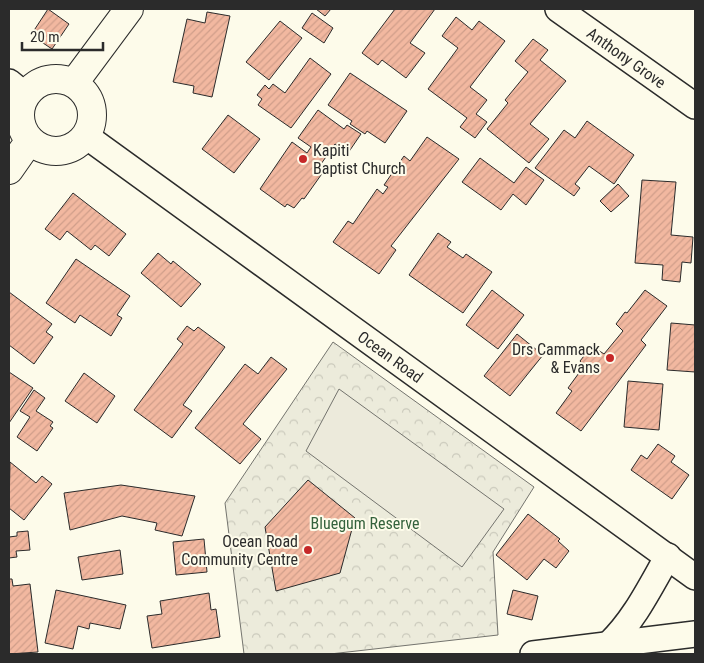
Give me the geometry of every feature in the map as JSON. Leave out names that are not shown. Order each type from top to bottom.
[{"type":"main road","points":[[74,83],[129,9]]},
{"type":"main road","points":[[53,78],[64,79],[74,83],[86,93],[92,107],[93,122],[86,136],[77,145],[66,150],[52,152],[40,148],[30,140],[21,123],[21,104],[17,88],[33,87],[42,81],[53,78]]},
{"type":"main road","points":[[9,170],[30,140]]},
{"type":"street","name":"Anthony Grove","points":[[558,9],[695,106]]},
{"type":"street","name":"Ocean Road","points":[[86,136],[695,577]]},
{"type":"street","points":[[609,644],[623,631],[637,611],[668,556]]},
{"type":"street","points":[[533,654],[695,634]]},
{"type":"green space","name":"Bluegum Reserve","points":[[333,342],[534,487],[493,552],[498,635],[330,654],[244,654],[225,503]]},
{"type":"shaded area","points":[[339,389],[504,509],[462,567],[306,451]]},
{"type":"building","points":[[48,9],[69,24],[52,49],[31,35]]},
{"type":"building","points":[[316,9],[331,9],[325,16]]},
{"type":"building","points":[[395,9],[435,9],[410,43],[425,53],[406,78],[382,60],[378,65],[362,53]]},
{"type":"building","points":[[207,12],[230,16],[212,97],[193,93],[194,86],[173,82],[187,19],[205,23]]},
{"type":"building","points":[[312,13],[333,28],[324,43],[302,28]]},
{"type":"building","points":[[456,17],[472,30],[479,21],[505,41],[470,87],[487,100],[476,114],[487,122],[475,138],[460,127],[467,118],[428,89],[458,48],[442,36]]},
{"type":"building","points":[[280,21],[302,38],[269,80],[246,62]]},
{"type":"building","points":[[533,39],[548,50],[540,60],[566,81],[530,124],[549,139],[529,163],[487,129],[508,103],[505,100],[528,72],[515,61]]},
{"type":"building","points":[[310,58],[331,74],[291,128],[258,105],[262,99],[257,95],[265,85],[269,89],[273,84],[285,93]]},
{"type":"building","points":[[350,73],[407,111],[385,143],[367,131],[365,134],[350,124],[352,121],[328,105]]},
{"type":"building","name":"Kapiti Baptist Church","points":[[318,110],[344,129],[347,125],[361,134],[348,153],[335,144],[321,164],[326,168],[304,199],[302,198],[294,208],[287,204],[285,207],[260,189],[292,142],[307,153],[311,147],[298,138]]},
{"type":"building","points":[[228,115],[260,139],[234,173],[202,149]]},
{"type":"building","points":[[587,121],[634,155],[614,184],[589,166],[575,184],[580,188],[574,196],[535,168],[564,130],[575,138]]},
{"type":"building","points":[[427,137],[459,159],[391,246],[396,250],[379,274],[333,242],[348,221],[353,224],[377,189],[383,194],[388,187],[384,185],[404,156],[410,161]]},
{"type":"building","points":[[480,158],[514,183],[526,167],[544,180],[526,205],[513,194],[501,210],[462,182]]},
{"type":"building","points":[[642,180],[676,182],[671,235],[693,237],[691,263],[682,262],[680,282],[662,280],[663,265],[635,263]]},
{"type":"building","points":[[618,184],[629,196],[611,212],[600,201]]},
{"type":"building","points":[[73,193],[126,234],[109,256],[95,245],[91,250],[67,231],[60,240],[45,229]]},
{"type":"building","points":[[438,233],[451,242],[447,247],[463,258],[466,254],[492,272],[463,313],[409,275]]},
{"type":"building","points":[[158,253],[171,264],[173,261],[201,284],[181,307],[141,273]]},
{"type":"building","points":[[76,259],[130,296],[117,315],[122,318],[111,336],[80,315],[75,323],[46,303]]},
{"type":"building","points":[[492,290],[524,315],[498,349],[466,325]]},
{"type":"building","name":"Drs Cammack & Evans","points":[[645,290],[667,306],[641,340],[646,345],[581,431],[556,413],[572,391],[568,388],[584,366],[580,361],[592,346],[604,354],[623,331],[616,324]]},
{"type":"building","points":[[9,292],[52,324],[46,332],[53,337],[34,364],[9,345]]},
{"type":"building","points":[[671,323],[695,325],[695,372],[667,370]]},
{"type":"building","points":[[187,326],[194,331],[198,327],[225,347],[183,405],[192,411],[172,438],[134,410],[183,344],[177,339]]},
{"type":"building","points":[[517,334],[543,355],[510,396],[484,376]]},
{"type":"building","points":[[271,357],[287,369],[243,424],[261,439],[240,464],[195,428],[245,364],[258,374]]},
{"type":"building","points":[[9,372],[33,388],[9,423]]},
{"type":"building","points":[[84,373],[115,396],[97,423],[65,401]]},
{"type":"building","points":[[628,381],[663,384],[659,430],[624,427]]},
{"type":"building","points":[[34,390],[45,398],[36,411],[53,422],[50,426],[53,428],[37,451],[17,437],[30,417],[20,411]]},
{"type":"building","points":[[658,444],[675,456],[671,462],[689,475],[672,499],[631,470],[641,455],[647,459]]},
{"type":"building","points":[[10,462],[36,483],[42,476],[52,484],[24,520],[9,508]]},
{"type":"building","name":"Ocean Road Community Centre","points":[[308,480],[355,518],[340,573],[276,591],[265,527]]},
{"type":"building","points":[[121,485],[195,496],[182,536],[155,530],[157,523],[122,516],[70,530],[64,493]]},
{"type":"building","points":[[528,514],[560,539],[558,541],[569,551],[556,568],[544,559],[527,580],[496,555]]},
{"type":"building","points":[[28,531],[30,550],[16,551],[17,557],[9,558],[9,537],[17,536],[17,532]]},
{"type":"building","points":[[204,539],[207,572],[176,575],[173,542]]},
{"type":"building","points":[[120,550],[123,574],[82,580],[78,557]]},
{"type":"building","points":[[9,579],[12,579],[13,586],[30,584],[38,652],[9,654]]},
{"type":"building","points":[[56,590],[126,605],[120,629],[90,623],[89,629],[78,626],[73,649],[45,643]]},
{"type":"building","points":[[513,590],[538,596],[532,620],[507,614]]},
{"type":"building","points":[[209,593],[211,610],[216,609],[220,637],[152,648],[147,616],[162,614],[160,601]]},
{"type":"place","name":"Kapiti Baptist Church","points":[[303,159]]},
{"type":"place","name":"Drs Cammack & Evans","points":[[610,358]]},
{"type":"place","name":"Ocean Road Community Centre","points":[[308,550]]}]
